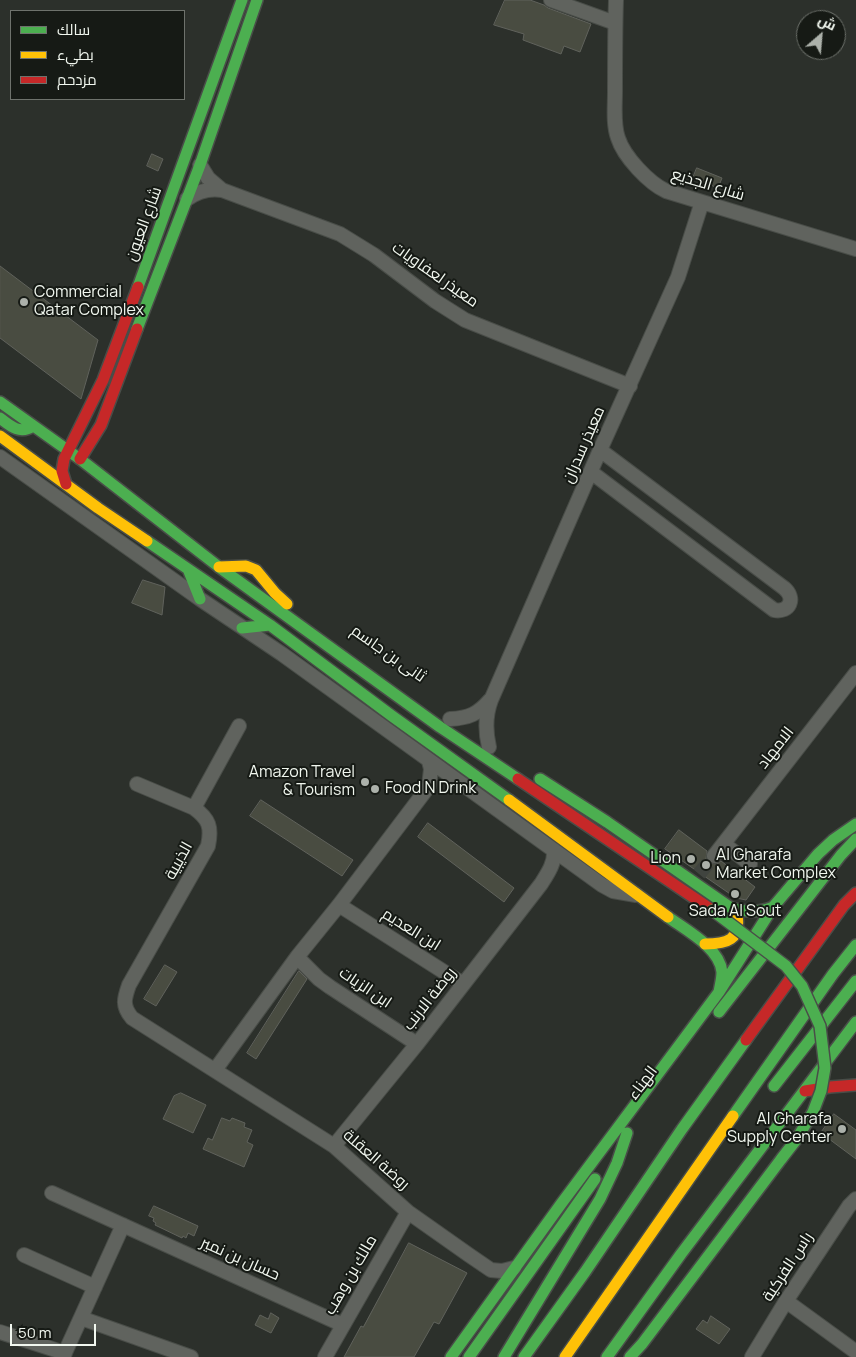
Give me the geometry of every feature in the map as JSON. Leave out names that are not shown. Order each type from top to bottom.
[{"type":"main road","name":"شارع العيون","points":[[63,464],[103,380],[129,313],[242,0]]},
{"type":"main road","name":"شارع العيون","points":[[80,459],[101,425],[200,165],[256,0]]},
{"type":"main road","points":[[0,402],[69,450],[219,567],[456,738],[712,910],[786,966],[802,986],[820,1026],[825,1068],[821,1091],[813,1112],[796,1140],[642,1344],[630,1357]]},
{"type":"main road","points":[[47,435],[70,428],[77,424],[88,412]]},
{"type":"main road","points":[[0,418],[18,431],[28,430],[33,426]]},
{"type":"main road","points":[[0,425],[46,458],[63,464],[80,459]]},
{"type":"main road","points":[[98,451],[97,445],[101,425]]},
{"type":"main road","points":[[0,436],[66,484],[101,499],[188,569],[270,625],[392,716],[536,819],[637,896],[706,944],[718,959],[721,968],[722,975],[719,992]]},
{"type":"main road","points":[[101,463],[112,476],[173,526],[192,546]]},
{"type":"main road","points":[[63,464],[62,471],[66,484]]},
{"type":"main road","points":[[101,499],[111,493],[138,503]]},
{"type":"main road","name":"ثانى بن جاسم","points":[[219,567],[246,566],[256,570],[281,599],[387,675]]},
{"type":"main road","points":[[188,569],[200,599]]},
{"type":"main road","points":[[242,628],[270,625]]},
{"type":"main road","points":[[446,716],[505,757]]},
{"type":"main road","points":[[528,772],[696,878],[731,908],[737,916],[739,926],[736,935],[728,942],[706,944]]},
{"type":"main road","points":[[451,1357],[514,1268],[719,992],[773,907],[818,854],[833,840],[856,824]]},
{"type":"main road","points":[[713,1020],[841,855],[856,839]]},
{"type":"main road","points":[[844,905],[856,880]]},
{"type":"main road","points":[[524,1357],[595,1258],[716,1080],[844,905],[856,893]]},
{"type":"main road","points":[[731,908],[755,913],[773,907]]},
{"type":"main road","points":[[565,1357],[833,974],[856,945]]},
{"type":"main road","points":[[770,1091],[856,981]]},
{"type":"main road","points":[[607,1357],[681,1254],[856,1022]]},
{"type":"main road","name":"الهناء","points":[[469,1357],[646,1106],[694,1044]]},
{"type":"main road","points":[[804,1091],[856,1086]]},
{"type":"main road","points":[[724,1130],[735,1126],[744,1119]]},
{"type":"main road","points":[[504,1357],[600,1199],[617,1163],[627,1133]]},
{"type":"street","points":[[551,0],[615,23]]},
{"type":"street","name":"شارع الجذيع","points":[[616,0],[617,137],[635,164],[654,184],[666,192],[856,248]]},
{"type":"street","name":"معيذر لعفاويات","points":[[200,165],[208,178],[222,190],[340,234],[374,254],[435,301],[465,320],[630,386]]},
{"type":"street","name":"معيذر لعفاويات","points":[[187,199],[201,191],[222,190]]},
{"type":"street","name":"معيذر سدران","points":[[489,746],[486,735],[486,723],[487,711],[491,700],[678,277],[702,202]]},
{"type":"street","points":[[591,472],[774,610],[786,609],[790,604],[791,598],[788,592],[600,450]]},
{"type":"street","points":[[0,457],[200,599],[282,654],[608,889],[637,896]]},
{"type":"street","points":[[633,503],[647,485]]},
{"type":"street","points":[[692,548],[706,530]]},
{"type":"street","name":"الامهاد","points":[[714,856],[856,673]]},
{"type":"street","name":"معيذر سدران","points":[[446,716],[462,718],[473,715],[491,700]]},
{"type":"street","points":[[194,808],[239,726]]},
{"type":"street","points":[[429,761],[431,769],[429,786]]},
{"type":"street","points":[[215,1070],[297,957],[429,786],[448,780],[458,781]]},
{"type":"street","name":"الذيبية","points":[[129,985],[208,846],[210,835],[209,823],[194,808],[137,784]]},
{"type":"street","points":[[724,844],[750,864]]},
{"type":"street","name":"روضة الارنب","points":[[334,1146],[417,1044],[542,884],[554,857],[554,850]]},
{"type":"street","points":[[549,871],[569,862]]},
{"type":"street","name":"ابن العديم","points":[[339,905],[464,984]]},
{"type":"street","name":"ابن الزيات","points":[[297,957],[325,983],[417,1044]]},
{"type":"street","name":"روضة العقلة","points":[[129,985],[124,1004],[132,1018],[334,1146],[408,1212],[492,1270],[502,1272],[514,1268]]},
{"type":"street","name":"حسان بن نمير","points":[[52,1193],[343,1325]]},
{"type":"street","name":"راس الفركية","points":[[752,1357],[786,1301],[849,1206],[856,1199]]},
{"type":"street","name":"مالك بن وهب","points":[[326,1357],[408,1212]]},
{"type":"street","points":[[0,1332],[64,1355],[123,1225]]},
{"type":"street","points":[[24,1255],[95,1287]]},
{"type":"street","points":[[786,1301],[856,1352]]},
{"type":"street","points":[[81,1318],[191,1357]]},
{"type":"building","points":[[505,0],[530,0],[591,24],[580,52],[564,46],[561,54],[523,40],[524,34],[494,25]]},
{"type":"building","points":[[152,154],[163,159],[158,171],[147,166]]},
{"type":"building","points":[[697,168],[722,178],[718,188],[693,178]]},
{"type":"building","name":"Commercial Qatar Complex","points":[[0,266],[98,340],[81,399],[0,338]]},
{"type":"building","points":[[143,580],[165,587],[162,615],[132,603]]},
{"type":"building","points":[[261,800],[353,860],[342,876],[250,816]]},
{"type":"building","points":[[428,823],[514,888],[504,902],[418,837]]},
{"type":"building","name":"Al Gharafa Market Complex","points":[[679,830],[707,851],[706,859],[709,863],[717,864],[721,861],[755,887],[746,900],[736,898],[665,849]]},
{"type":"building","points":[[165,965],[177,972],[156,1006],[144,999]]},
{"type":"building","points":[[299,971],[307,979],[256,1059],[247,1053]]},
{"type":"building","points":[[181,1093],[206,1105],[193,1133],[163,1119],[174,1096]]},
{"type":"building","points":[[834,1114],[856,1130],[856,1159],[821,1133]]},
{"type":"building","points":[[222,1118],[230,1121],[232,1118],[245,1123],[244,1127],[252,1130],[247,1142],[253,1145],[244,1167],[203,1149],[208,1138],[212,1140]]},
{"type":"building","points":[[154,1206],[198,1226],[194,1236],[188,1233],[186,1238],[183,1236],[182,1238],[155,1225],[154,1218],[149,1216]]},
{"type":"building","points":[[409,1243],[467,1273],[439,1324],[434,1322],[414,1357],[344,1357],[361,1326],[363,1327]]},
{"type":"building","points":[[271,1313],[279,1318],[271,1333],[255,1325],[260,1315],[268,1319]]},
{"type":"building","points":[[711,1316],[730,1329],[719,1344],[696,1329],[703,1320],[707,1323]]},
{"type":"tunnel","points":[[699,874],[714,856]]},
{"type":"traffic: fast","points":[[138,287],[242,0]]},
{"type":"traffic: fast","points":[[137,329],[200,165],[257,0]]},
{"type":"traffic: fast","points":[[0,402],[80,459],[219,567],[440,727],[518,779]]},
{"type":"traffic: fast","points":[[0,418],[19,430],[28,429],[33,426]]},
{"type":"traffic: fast","points":[[147,541],[270,625],[509,800]]},
{"type":"traffic: fast","points":[[188,569],[200,599]]},
{"type":"traffic: fast","points":[[242,628],[270,625]]},
{"type":"traffic: fast","points":[[540,779],[607,822],[731,908],[752,911],[773,907]]},
{"type":"traffic: fast","points":[[451,1357],[561,1204],[719,992],[773,907],[818,854],[833,840],[856,824]]},
{"type":"traffic: fast","points":[[719,1012],[841,855],[856,839]]},
{"type":"traffic: fast","points":[[712,910],[786,966],[802,986],[820,1026],[825,1068],[821,1091],[813,1112],[796,1140],[782,1158]]},
{"type":"traffic: fast","points":[[668,917],[701,940],[715,955],[720,963],[722,972],[719,992]]},
{"type":"traffic: fast","points":[[733,1116],[833,974],[856,945]]},
{"type":"traffic: fast","points":[[774,1086],[856,981]]},
{"type":"traffic: fast","points":[[607,1357],[681,1254],[856,1022]]},
{"type":"traffic: fast","points":[[524,1357],[746,1040]]},
{"type":"traffic: fast","points":[[504,1357],[600,1199],[617,1163],[627,1133]]},
{"type":"traffic: fast","points":[[630,1357],[642,1344],[782,1158]]},
{"type":"traffic: fast","points":[[469,1357],[595,1179]]},
{"type":"traffic: slow","points":[[0,436],[98,508],[147,541]]},
{"type":"traffic: slow","points":[[219,567],[246,566],[256,570],[287,604]]},
{"type":"traffic: slow","points":[[509,800],[668,917]]},
{"type":"traffic: slow","points":[[705,944],[720,943],[731,939],[737,930],[737,915]]},
{"type":"traffic: slow","points":[[565,1357],[733,1116]]},
{"type":"traffic: jam","points":[[66,484],[62,471],[64,459],[103,380],[138,287]]},
{"type":"traffic: jam","points":[[80,459],[101,425],[137,329]]},
{"type":"traffic: jam","points":[[518,779],[712,910]]},
{"type":"traffic: jam","points":[[746,1040],[844,905],[856,893]]},
{"type":"traffic: jam","points":[[805,1091],[856,1085]]},
{"type":"place","name":"Commercial Qatar Complex","points":[[24,302]]},
{"type":"place","name":"Amazon Travel & Tourism","points":[[365,782]]},
{"type":"place","name":"Food N Drink","points":[[375,789]]},
{"type":"place","name":"Lion","points":[[691,859]]},
{"type":"place","name":"Al Gharafa Market Complex","points":[[706,865]]},
{"type":"place","name":"Sada Al Sout","points":[[735,894]]},
{"type":"place","name":"Al Gharafa Supply Center","points":[[842,1129]]}]
